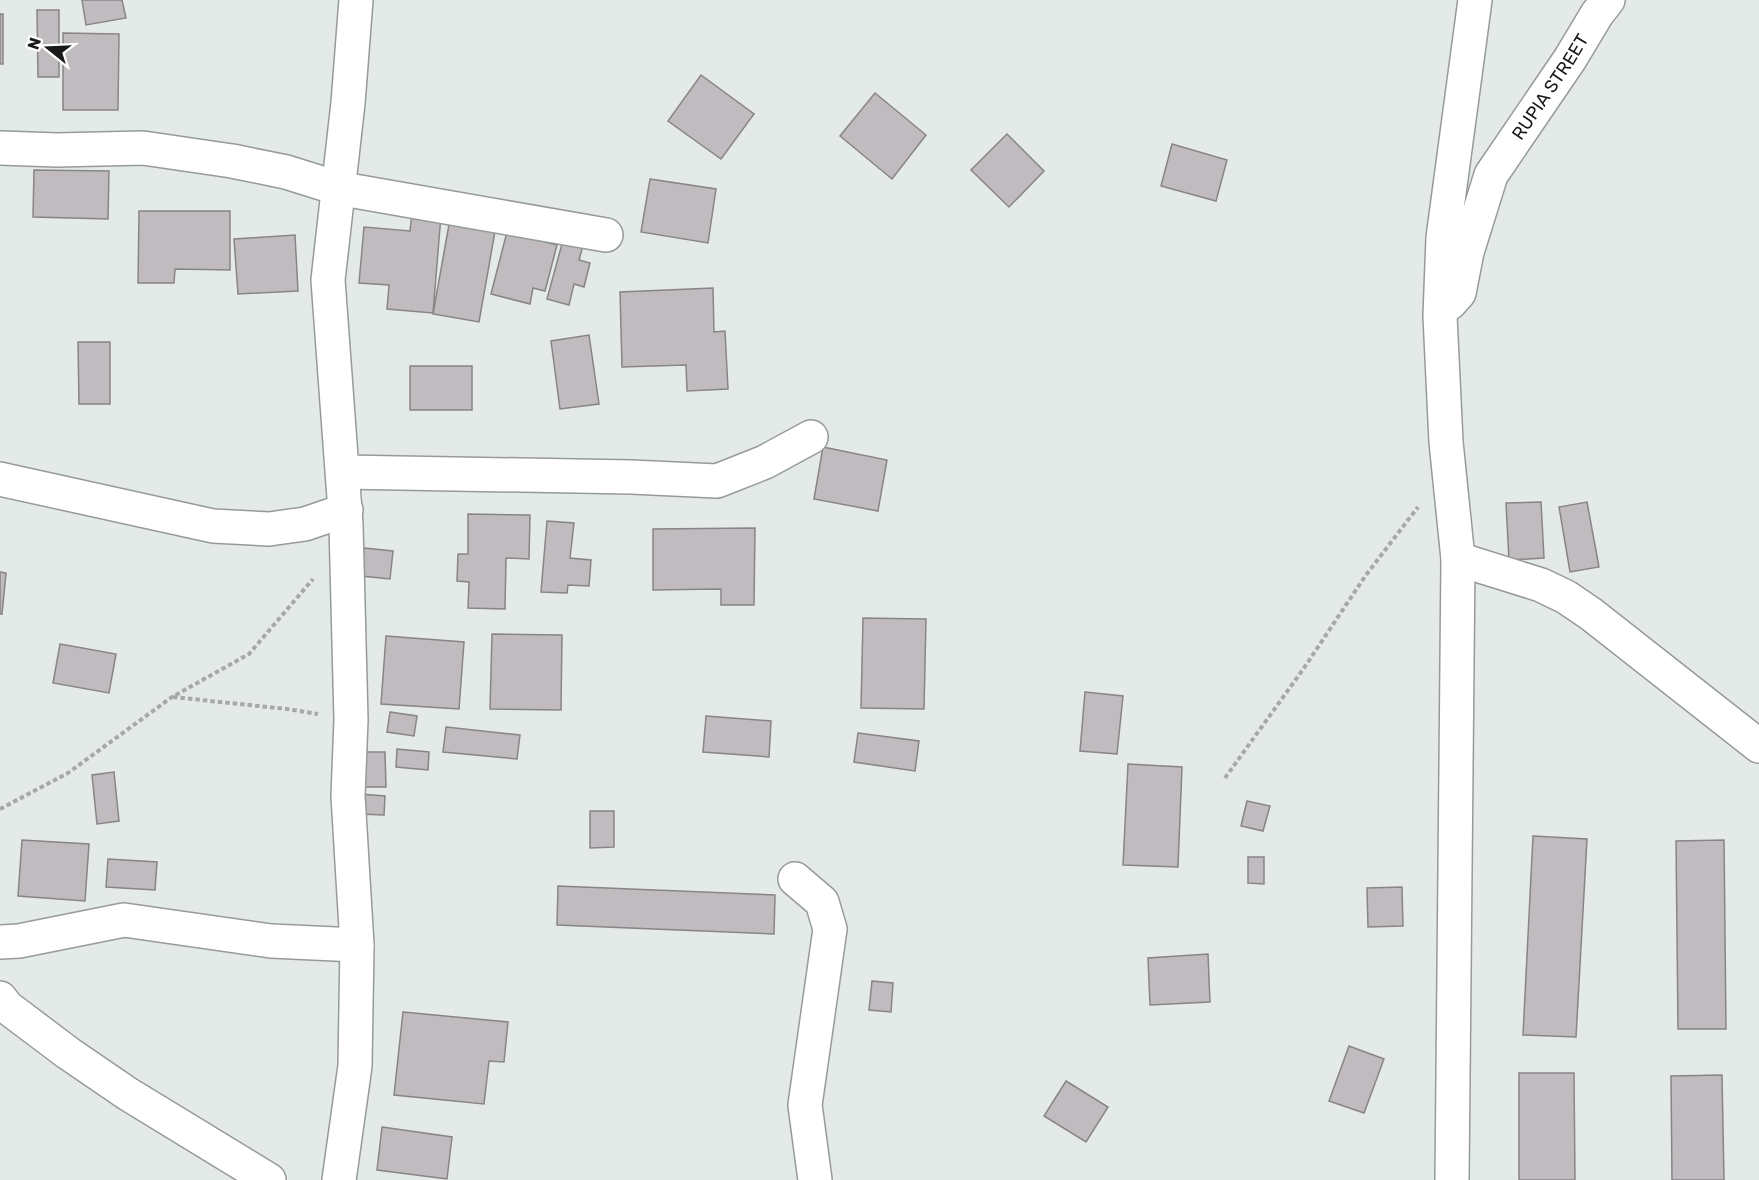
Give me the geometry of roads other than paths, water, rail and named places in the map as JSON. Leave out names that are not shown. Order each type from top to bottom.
[{"type":"street","points":[[339,1180],[355,1066],[357,945],[348,796],[351,720],[344,472],[332,350],[328,280],[348,103],[356,0]]},
{"type":"street","points":[[1452,1180],[1458,559],[1448,468],[1440,316],[1443,238],[1474,0]]},
{"type":"street","name":"RUPIA STREET","points":[[1440,316],[1459,293],[1467,252],[1491,175],[1608,0]]},
{"type":"street","points":[[0,148],[57,150],[143,148],[232,161],[286,172],[337,189],[606,235]]},
{"type":"street","points":[[344,472],[631,477],[717,481],[765,462],[811,437]]},
{"type":"street","points":[[0,478],[213,526],[269,529],[305,524],[345,510]]},
{"type":"street","points":[[1458,559],[1541,585],[1566,597],[1591,614],[1759,746]]},
{"type":"street","points":[[795,879],[822,902],[830,929],[805,1105],[815,1180]]},
{"type":"street","points":[[0,942],[19,941],[124,920],[271,941],[357,945]]},
{"type":"street","points":[[0,998],[7,1007],[120,1089],[269,1180]]}]
